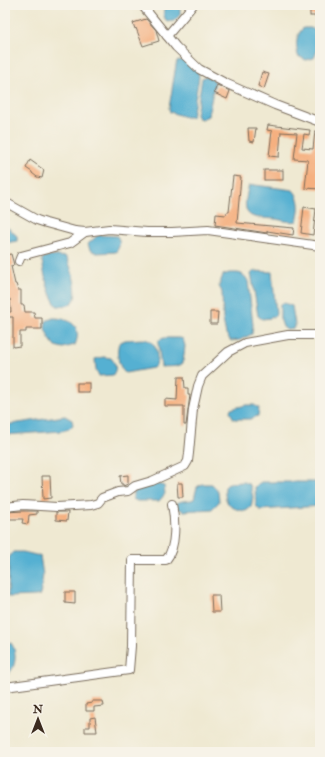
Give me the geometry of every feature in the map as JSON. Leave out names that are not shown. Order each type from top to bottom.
[{"type":"street","points":[[142,5],[176,48],[199,69],[225,83],[275,105],[320,122]]},
{"type":"street","points":[[167,36],[193,5]]},
{"type":"street","points":[[5,202],[29,216],[46,223],[85,232],[109,229],[160,232],[208,230],[320,246]]},
{"type":"street","points":[[19,261],[21,256],[70,243],[85,232]]},
{"type":"street","points":[[5,507],[23,504],[57,507],[90,505],[98,503],[102,498],[118,492],[128,491],[135,486],[152,481],[185,466],[188,461],[193,409],[198,386],[202,376],[228,352],[245,343],[288,335],[316,335],[320,333]]},
{"type":"street","points":[[5,687],[129,670],[132,560],[166,560],[171,554],[175,520],[172,504]]},
{"type":"water","points":[[169,5],[176,6],[180,9],[180,15],[174,21],[167,22],[164,16],[164,9]]},
{"type":"water","points":[[303,28],[311,28],[316,31],[318,42],[317,51],[314,58],[306,60],[298,56],[297,48],[297,38]]},
{"type":"water","points":[[184,60],[198,69],[199,77],[192,117],[185,117],[170,112],[169,108],[177,61]]},
{"type":"water","points":[[206,76],[215,81],[208,116],[202,119],[198,118],[196,115],[202,78]]},
{"type":"water","points":[[255,185],[293,190],[299,201],[297,221],[289,222],[258,218],[249,214],[246,206],[247,192],[249,186]]},
{"type":"water","points":[[5,225],[17,236],[17,241],[5,243]]},
{"type":"water","points":[[98,235],[117,236],[120,244],[116,252],[97,253],[90,250],[88,244]]},
{"type":"water","points":[[44,257],[66,257],[74,281],[76,294],[75,300],[65,306],[57,306],[51,296],[42,260]]},
{"type":"water","points":[[254,271],[272,272],[276,313],[275,316],[262,319],[258,316],[251,274]]},
{"type":"water","points":[[229,273],[240,274],[248,281],[253,325],[252,334],[240,340],[231,341],[226,334],[223,320],[222,292],[219,286],[223,275]]},
{"type":"water","points":[[284,303],[292,306],[295,325],[293,329],[287,330],[283,327],[280,318],[280,304]]},
{"type":"water","points":[[53,318],[59,318],[73,324],[77,333],[75,345],[63,348],[55,346],[49,338],[45,328],[46,321]]},
{"type":"water","points":[[164,338],[183,339],[185,346],[183,363],[181,365],[161,367],[158,343],[159,340]]},
{"type":"water","points":[[143,339],[151,342],[156,348],[156,365],[153,368],[125,373],[118,359],[119,343],[125,340]]},
{"type":"water","points":[[103,357],[111,358],[114,362],[115,370],[113,375],[99,376],[96,370],[95,359]]},
{"type":"water","points":[[246,405],[254,405],[259,408],[258,416],[250,419],[234,419],[230,412],[231,409]]},
{"type":"water","points":[[65,416],[72,420],[73,425],[69,429],[61,431],[5,435],[5,425]]},
{"type":"water","points":[[244,482],[250,485],[253,497],[251,507],[246,511],[236,509],[229,505],[225,493],[225,487],[229,483]]},
{"type":"water","points":[[261,482],[320,482],[320,506],[260,510],[256,506],[255,487]]},
{"type":"water","points":[[157,484],[164,486],[165,494],[159,501],[137,501],[133,499],[133,494],[137,488]]},
{"type":"water","points":[[202,484],[212,484],[218,491],[219,502],[212,509],[184,511],[177,508],[176,504],[178,502],[194,499],[197,487]]},
{"type":"water","points":[[13,552],[23,552],[40,556],[43,575],[40,595],[8,597],[9,557]]},
{"type":"water","points":[[5,642],[11,643],[15,651],[15,661],[12,670],[5,676]]},
{"type":"building","points":[[310,9],[320,9],[320,16],[310,16]]},
{"type":"building","points":[[146,19],[156,30],[159,41],[143,46],[133,23]]},
{"type":"building","points":[[262,72],[269,74],[264,89],[258,86]]},
{"type":"building","points":[[217,85],[230,91],[227,99],[214,93]]},
{"type":"building","points":[[268,125],[310,130],[309,135],[304,134],[302,148],[313,149],[315,131],[320,132],[320,161],[318,178],[320,179],[320,189],[305,188],[308,160],[294,159],[297,133],[281,132],[279,157],[269,156],[272,131],[267,130]]},
{"type":"building","points":[[248,128],[256,128],[254,142],[249,141]]},
{"type":"building","points":[[30,160],[44,170],[42,178],[37,177],[26,168]]},
{"type":"building","points":[[264,170],[283,170],[283,180],[264,180]]},
{"type":"building","points":[[233,176],[241,177],[237,223],[294,228],[293,235],[267,231],[267,233],[215,225],[216,214],[226,215],[227,212],[229,212]]},
{"type":"building","points":[[304,207],[316,209],[313,235],[301,233]]},
{"type":"building","points":[[11,254],[14,265],[11,266],[15,284],[18,290],[21,290],[21,305],[24,305],[25,312],[34,312],[35,318],[42,318],[42,329],[26,329],[26,332],[20,332],[20,346],[13,347],[13,317],[5,317],[5,312],[11,312],[10,299],[5,299],[5,255]]},
{"type":"building","points":[[210,312],[218,312],[217,324],[210,324]]},
{"type":"building","points":[[178,377],[184,377],[185,388],[188,388],[188,395],[190,395],[186,425],[184,425],[184,406],[165,406],[165,399],[177,400]]},
{"type":"building","points":[[77,383],[89,383],[89,392],[77,392]]},
{"type":"building","points":[[128,475],[128,484],[123,486],[123,484],[121,484],[120,476]]},
{"type":"building","points":[[42,476],[50,476],[51,498],[43,499]]},
{"type":"building","points":[[177,483],[182,483],[183,497],[178,497]]},
{"type":"building","points":[[37,511],[37,514],[29,515],[28,524],[22,523],[23,519],[5,519],[5,512]]},
{"type":"building","points":[[56,512],[68,512],[67,521],[56,520]]},
{"type":"building","points":[[65,592],[75,592],[75,604],[65,603]]},
{"type":"building","points":[[211,595],[219,595],[220,612],[212,612]]},
{"type":"building","points":[[92,701],[103,701],[104,706],[94,707],[94,711],[86,711],[86,704],[92,703]]},
{"type":"building","points":[[95,717],[97,732],[85,732],[85,727],[90,727],[90,718]]}]
